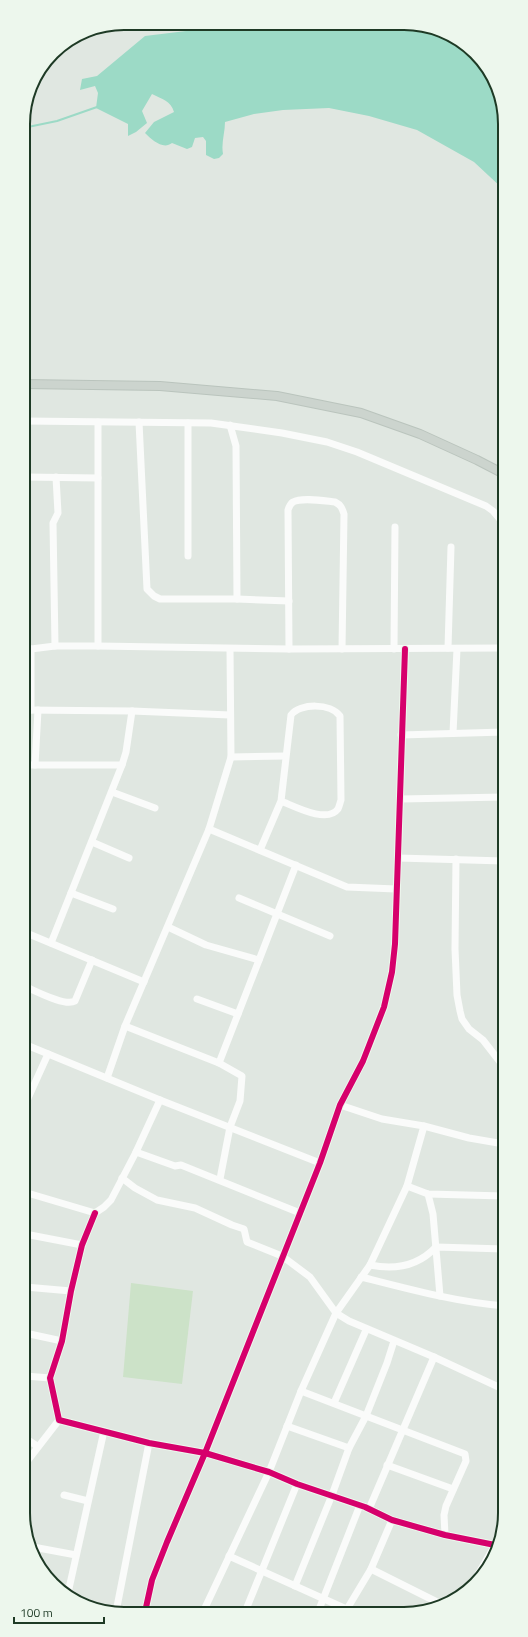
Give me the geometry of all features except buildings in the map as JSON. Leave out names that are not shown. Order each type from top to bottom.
[{"type":"main road","points":[[30,384],[160,386],[278,396],[368,416],[420,434],[498,471]]},
{"type":"street","points":[[30,421],[211,423],[282,433],[327,442],[357,452],[486,506],[498,517]]},
{"type":"street","points":[[98,422],[98,646]]},
{"type":"street","points":[[140,422],[148,589],[154,596],[160,599],[289,601]]},
{"type":"street","points":[[188,423],[188,556]]},
{"type":"street","points":[[230,425],[236,446],[237,599]]},
{"type":"street","points":[[30,476],[98,478]]},
{"type":"street","points":[[55,646],[53,523],[58,513],[56,477]]},
{"type":"street","points":[[289,650],[288,510],[291,504],[302,500],[335,502],[340,504],[344,514],[342,649]]},
{"type":"street","points":[[394,649],[395,527]]},
{"type":"street","points":[[448,648],[451,546]]},
{"type":"street","points":[[30,648],[98,646],[289,650],[498,648]]},
{"type":"street","points":[[107,1078],[125,1026],[209,829],[231,757],[230,648]]},
{"type":"street","points":[[146,1607],[152,1580],[205,1453],[320,1163],[340,1105],[363,1061],[384,1007],[392,972],[395,944],[396,889],[401,799],[401,735],[404,649]]},
{"type":"street","points":[[453,733],[457,649]]},
{"type":"street","points":[[30,694],[35,765]]},
{"type":"street","points":[[260,850],[281,801],[290,715],[294,710],[300,707],[311,706],[331,708],[340,716],[341,800],[338,809],[331,815],[322,816],[281,801]]},
{"type":"street","points":[[31,710],[132,711],[230,715]]},
{"type":"street","points":[[51,943],[122,765],[126,752],[132,711]]},
{"type":"street","points":[[401,735],[498,732]]},
{"type":"street","points":[[231,757],[285,756]]},
{"type":"street","points":[[30,765],[122,765]]},
{"type":"street","points":[[112,792],[155,808]]},
{"type":"street","points":[[401,799],[498,797]]},
{"type":"street","points":[[209,829],[347,887],[396,889]]},
{"type":"street","points":[[92,842],[129,858]]},
{"type":"street","points":[[398,858],[498,861]]},
{"type":"street","points":[[456,859],[455,949],[457,995],[460,1011],[462,1019],[470,1029],[483,1040],[498,1059]]},
{"type":"street","points":[[219,1063],[296,865]]},
{"type":"street","points":[[72,893],[113,909]]},
{"type":"street","points":[[239,898],[330,936]]},
{"type":"street","points":[[168,927],[206,945],[259,960]]},
{"type":"street","points":[[30,934],[144,982]]},
{"type":"street","points":[[30,989],[64,1003],[76,1001],[92,960]]},
{"type":"street","points":[[197,999],[238,1014]]},
{"type":"street","points":[[125,1026],[219,1063],[242,1076],[240,1101],[230,1127],[220,1179]]},
{"type":"street","points":[[30,1046],[320,1163]]},
{"type":"street","points":[[30,1094],[48,1054]]},
{"type":"street","points":[[59,1420],[50,1378],[62,1341],[71,1290],[82,1246],[96,1213],[111,1200],[136,1152],[160,1100]]},
{"type":"street","points":[[340,1105],[382,1119],[424,1126],[475,1139],[498,1143]]},
{"type":"street","points":[[205,1607],[269,1472],[301,1390],[336,1313],[360,1277],[370,1265],[407,1186],[424,1126]]},
{"type":"street","points":[[136,1152],[175,1166],[181,1165],[220,1179],[300,1213]]},
{"type":"street","points":[[122,1178],[157,1200],[195,1208],[244,1229],[247,1242],[282,1256],[310,1277],[336,1313],[349,1321],[366,1330],[434,1357],[498,1387]]},
{"type":"street","points":[[407,1186],[428,1194],[498,1196]]},
{"type":"street","points":[[30,1194],[96,1213]]},
{"type":"street","points":[[428,1194],[433,1214],[440,1296]]},
{"type":"street","points":[[30,1235],[82,1246]]},
{"type":"street","points":[[370,1265],[385,1268],[404,1266],[429,1255],[436,1248],[498,1249]]},
{"type":"street","points":[[360,1277],[440,1296],[498,1305]]},
{"type":"street","points":[[30,1287],[71,1290]]},
{"type":"street","points":[[334,1403],[366,1330]]},
{"type":"street","points":[[30,1335],[62,1341]]},
{"type":"street","points":[[295,1586],[332,1495],[349,1448],[366,1416],[394,1341]]},
{"type":"street","points":[[369,1509],[434,1357]]},
{"type":"street","points":[[30,1376],[50,1378]]},
{"type":"street","points":[[301,1390],[465,1454],[466,1461],[453,1489],[444,1515],[445,1535]]},
{"type":"street","points":[[59,1420],[149,1443],[205,1453],[269,1472],[297,1484],[360,1505],[392,1520],[445,1535],[492,1545]]},
{"type":"street","points":[[30,1456],[59,1420]]},
{"type":"street","points":[[287,1426],[349,1448]]},
{"type":"street","points":[[69,1589],[104,1431]]},
{"type":"street","points":[[30,1441],[37,1446]]},
{"type":"street","points":[[117,1607],[149,1443]]},
{"type":"street","points":[[388,1465],[453,1489]]},
{"type":"street","points":[[247,1607],[297,1484]]},
{"type":"street","points":[[64,1495],[88,1501]]},
{"type":"street","points":[[320,1607],[360,1505]]},
{"type":"street","points":[[352,1607],[371,1569],[392,1520]]},
{"type":"street","points":[[37,1548],[76,1555]]},
{"type":"street","points":[[229,1556],[342,1607]]},
{"type":"street","points":[[371,1569],[436,1601]]},
{"type":"shaded area","points":[[404,30],[423,32],[446,40],[471,57],[488,82],[493,94],[498,124],[498,184],[474,162],[417,130],[369,116],[329,108],[283,110],[254,114],[225,122],[222,146],[223,154],[219,158],[214,159],[206,155],[206,141],[203,137],[195,138],[192,147],[187,149],[172,143],[169,145],[161,145],[145,133],[154,122],[174,112],[171,105],[163,99],[152,94],[142,111],[147,123],[136,132],[128,136],[128,124],[96,108],[98,93],[95,86],[80,90],[82,79],[97,76],[145,36],[186,31]]},
{"type":"shaded area","points":[[131,1283],[193,1291],[182,1384],[123,1377]]},
{"type":"waterway","points":[[30,127],[57,121],[97,107]]},
{"type":"cycle path","points":[[146,1607],[152,1580],[205,1453],[320,1163],[340,1105],[363,1061],[384,1007],[392,972],[395,944],[405,649]]},
{"type":"cycle path","points":[[95,1213],[82,1245],[71,1291],[62,1341],[50,1378],[59,1420],[149,1443],[205,1453],[269,1472],[297,1484],[365,1507],[392,1520],[445,1535],[493,1545]]}]
